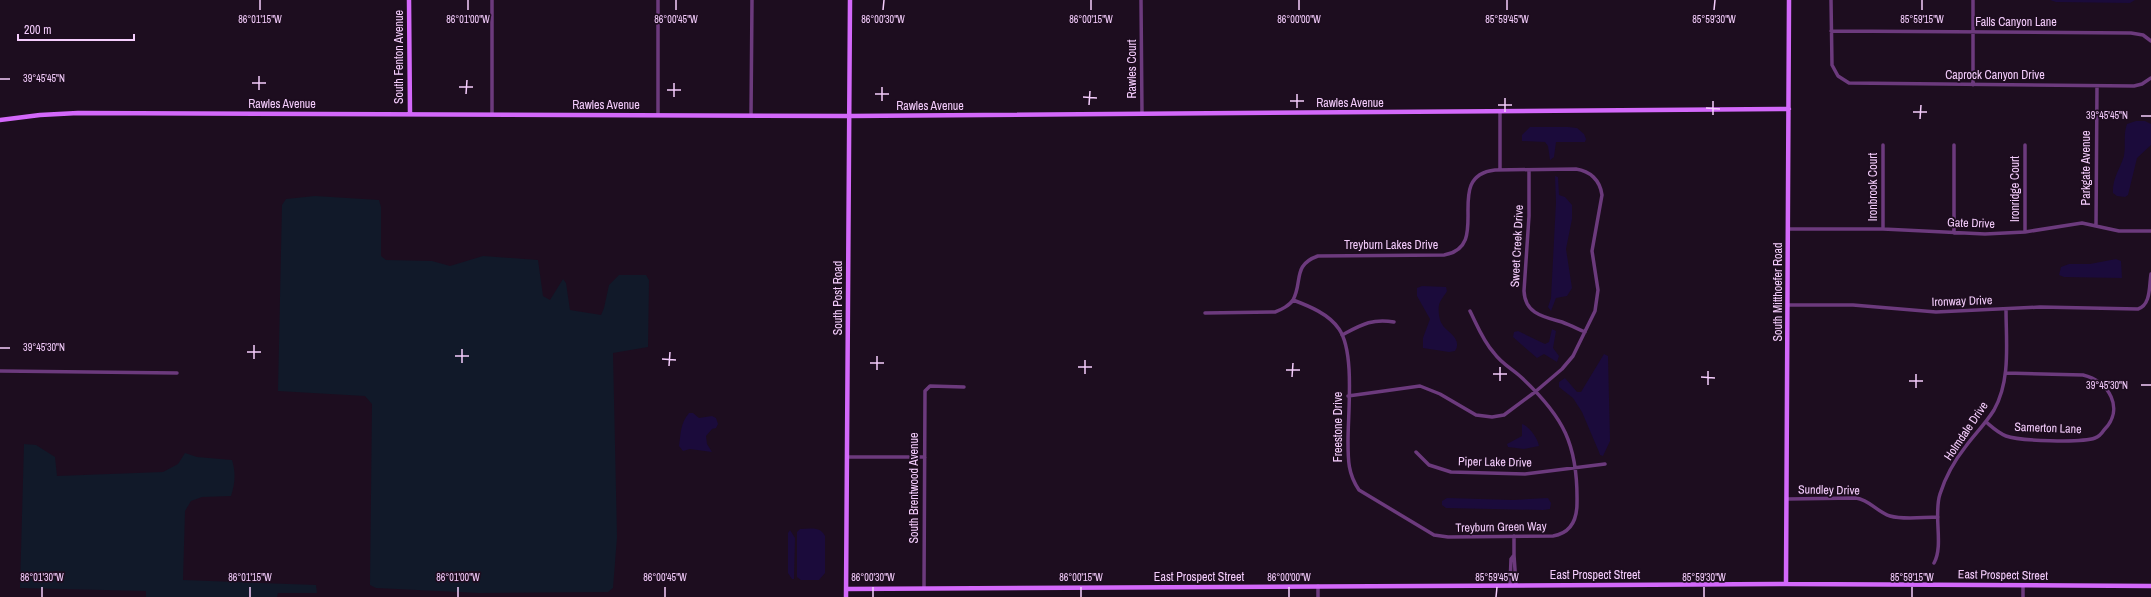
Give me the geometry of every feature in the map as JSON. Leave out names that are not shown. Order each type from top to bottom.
[{"type":"street","name":"South Fenton Avenue","points":[[409,0],[410,114]]},
{"type":"street","points":[[492,0],[492,114]]},
{"type":"street","points":[[658,0],[658,115]]},
{"type":"street","points":[[751,116],[752,0]]},
{"type":"street","name":"South Post Road","points":[[846,597],[850,0]]},
{"type":"street","name":"Rawles Court","points":[[1141,0],[1142,114]]},
{"type":"street","name":"South Mitthoefer Road","points":[[1786,584],[1789,0]]},
{"type":"street","points":[[1831,0],[1831,31]]},
{"type":"street","points":[[1973,0],[1973,85]]},
{"type":"street","name":"Falls Canyon Lane","points":[[1831,31],[2130,33],[2143,35],[2151,41]]},
{"type":"street","name":"Caprock Canyon Drive","points":[[1831,31],[1831,59],[1838,76],[1849,83],[2134,86],[2142,84],[2151,78]]},
{"type":"street","name":"Parkgate Avenue","points":[[2096,226],[2097,86]]},
{"type":"street","name":"Rawles Avenue","points":[[0,120],[40,115],[78,113],[849,116],[1789,109]]},
{"type":"street","points":[[1500,112],[1500,170]]},
{"type":"street","name":"Ironbrook Court","points":[[1883,145],[1883,229]]},
{"type":"street","points":[[1954,145],[1954,233]]},
{"type":"street","name":"Ironridge Court","points":[[2025,145],[2025,232]]},
{"type":"street","name":"Treyburn Lakes Drive","points":[[1293,300],[1300,270],[1309,260],[1316,256],[1444,255],[1455,252],[1462,246],[1468,235],[1468,195],[1472,183],[1482,173],[1500,170],[1579,170],[1594,178],[1600,186],[1602,195],[1592,254],[1598,294],[1595,311],[1585,332]]},
{"type":"street","name":"Sweet Creek Drive","points":[[1529,170],[1529,216],[1524,291],[1526,303],[1534,313],[1540,316],[1564,323],[1585,332]]},
{"type":"street","name":"Gate Drive","points":[[1788,229],[1883,229],[1985,234],[2025,232],[2078,224],[2123,231],[2151,231]]},
{"type":"street","name":"Ironway Drive","points":[[1788,305],[1853,305],[1936,312],[2048,307],[2136,309],[2142,308],[2146,303],[2151,274]]},
{"type":"street","points":[[1205,313],[1276,312],[1283,309],[1293,300]]},
{"type":"street","name":"Freestone Drive","points":[[1293,300],[1323,314],[1333,323],[1345,341],[1348,361],[1348,466],[1354,483],[1359,490],[1434,535]]},
{"type":"street","name":"Holmdale Drive","points":[[1934,563],[1938,555],[1939,499],[1944,484],[1965,447],[1986,422],[1999,398],[2006,373],[2006,309]]},
{"type":"street","points":[[1470,311],[1493,353],[1522,377],[1563,427],[1572,449],[1577,468]]},
{"type":"street","points":[[1342,335],[1371,321],[1380,319],[1394,322]]},
{"type":"street","points":[[1348,396],[1420,386],[1440,394],[1476,415],[1492,417],[1509,412],[1535,392],[1569,361],[1585,332]]},
{"type":"street","points":[[0,371],[178,373]]},
{"type":"street","name":"Samerton Lane","points":[[1986,422],[2005,436],[2016,439],[2072,441],[2095,438],[2110,424],[2114,413],[2109,391],[2094,377],[2083,375],[2006,373]]},
{"type":"street","name":"South Brentwood Avenue","points":[[924,588],[925,392],[930,386],[964,387]]},
{"type":"street","name":"Piper Lake Drive","points":[[1416,452],[1429,465],[1449,472],[1525,474],[1605,464]]},
{"type":"street","points":[[847,457],[924,458]]},
{"type":"street","name":"Treyburn Green Way","points":[[1434,535],[1448,537],[1553,536],[1567,531],[1573,524],[1577,514],[1577,468]]},
{"type":"street","name":"Sundley Drive","points":[[1787,499],[1856,498],[1866,500],[1885,514],[1893,516],[1938,517]]},
{"type":"street","points":[[1514,536],[1516,585]]},
{"type":"street","points":[[1510,585],[1511,559],[1514,555]]},
{"type":"street","name":"East Prospect Street","points":[[846,589],[1786,584],[2151,586]]},
{"type":"street","points":[[2023,585],[2023,597]]},
{"type":"street","points":[[1318,586],[1318,597]]},
{"type":"shaded area","points":[[2050,0],[2135,0],[2130,3],[2056,2]]},
{"type":"shaded area","points":[[2136,121],[2145,121],[2151,124],[2151,145],[2137,158],[2128,195],[2125,197],[2117,196],[2113,193],[2113,188],[2124,156],[2127,124]]},
{"type":"shaded area","points":[[1530,127],[1577,128],[1584,134],[1586,139],[1585,142],[1556,142],[1554,157],[1550,160],[1548,146],[1545,142],[1522,141],[1522,135]]},
{"type":"shaded area","points":[[1555,176],[1558,177],[1559,195],[1565,197],[1572,205],[1572,219],[1566,249],[1572,288],[1567,296],[1556,298],[1551,311],[1548,307],[1551,298],[1556,202]]},
{"type":"shaded area","points":[[315,196],[379,200],[381,207],[381,256],[386,260],[432,261],[450,266],[483,256],[538,260],[543,296],[550,300],[563,279],[566,283],[570,310],[601,315],[609,285],[619,275],[646,275],[649,280],[648,347],[613,353],[617,537],[613,588],[608,592],[479,593],[376,588],[370,585],[372,404],[365,396],[278,391],[282,205],[286,199]]},
{"type":"shaded area","points":[[2116,259],[2121,261],[2122,278],[2064,277],[2059,275],[2061,267],[2069,264],[2090,264]]},
{"type":"shaded area","points":[[1422,286],[1446,287],[1447,291],[1439,305],[1439,315],[1444,327],[1457,342],[1455,351],[1449,352],[1423,348],[1423,338],[1430,319],[1417,296],[1417,288]]},
{"type":"shaded area","points":[[1552,329],[1556,331],[1553,348],[1559,356],[1557,362],[1544,354],[1537,358],[1513,337],[1514,332],[1518,331],[1545,344],[1549,342]]},
{"type":"shaded area","points":[[1604,354],[1608,356],[1610,441],[1603,456],[1600,455],[1582,412],[1573,398],[1559,387],[1559,382],[1565,378],[1577,392],[1581,392]]},
{"type":"shaded area","points":[[689,413],[693,413],[699,418],[712,416],[716,418],[718,424],[716,428],[712,429],[706,436],[707,444],[712,452],[690,449],[683,451],[679,446],[682,425]]},
{"type":"shaded area","points":[[1522,424],[1533,433],[1539,446],[1524,449],[1508,447],[1507,444],[1522,436]]},
{"type":"shaded area","points":[[24,444],[36,445],[55,457],[57,476],[163,472],[178,464],[185,453],[197,457],[232,460],[234,478],[231,496],[202,497],[191,501],[185,511],[183,580],[316,585],[317,593],[278,593],[277,597],[146,597],[146,591],[20,588]]},
{"type":"shaded area","points":[[1447,498],[1513,500],[1548,498],[1551,503],[1550,509],[1543,510],[1446,508],[1442,505],[1442,501]]},
{"type":"shaded area","points":[[800,529],[818,529],[825,536],[825,573],[819,580],[801,580],[797,577],[797,532]]},
{"type":"shaded area","points":[[790,530],[795,538],[794,579],[792,579],[788,573],[788,533]]}]
